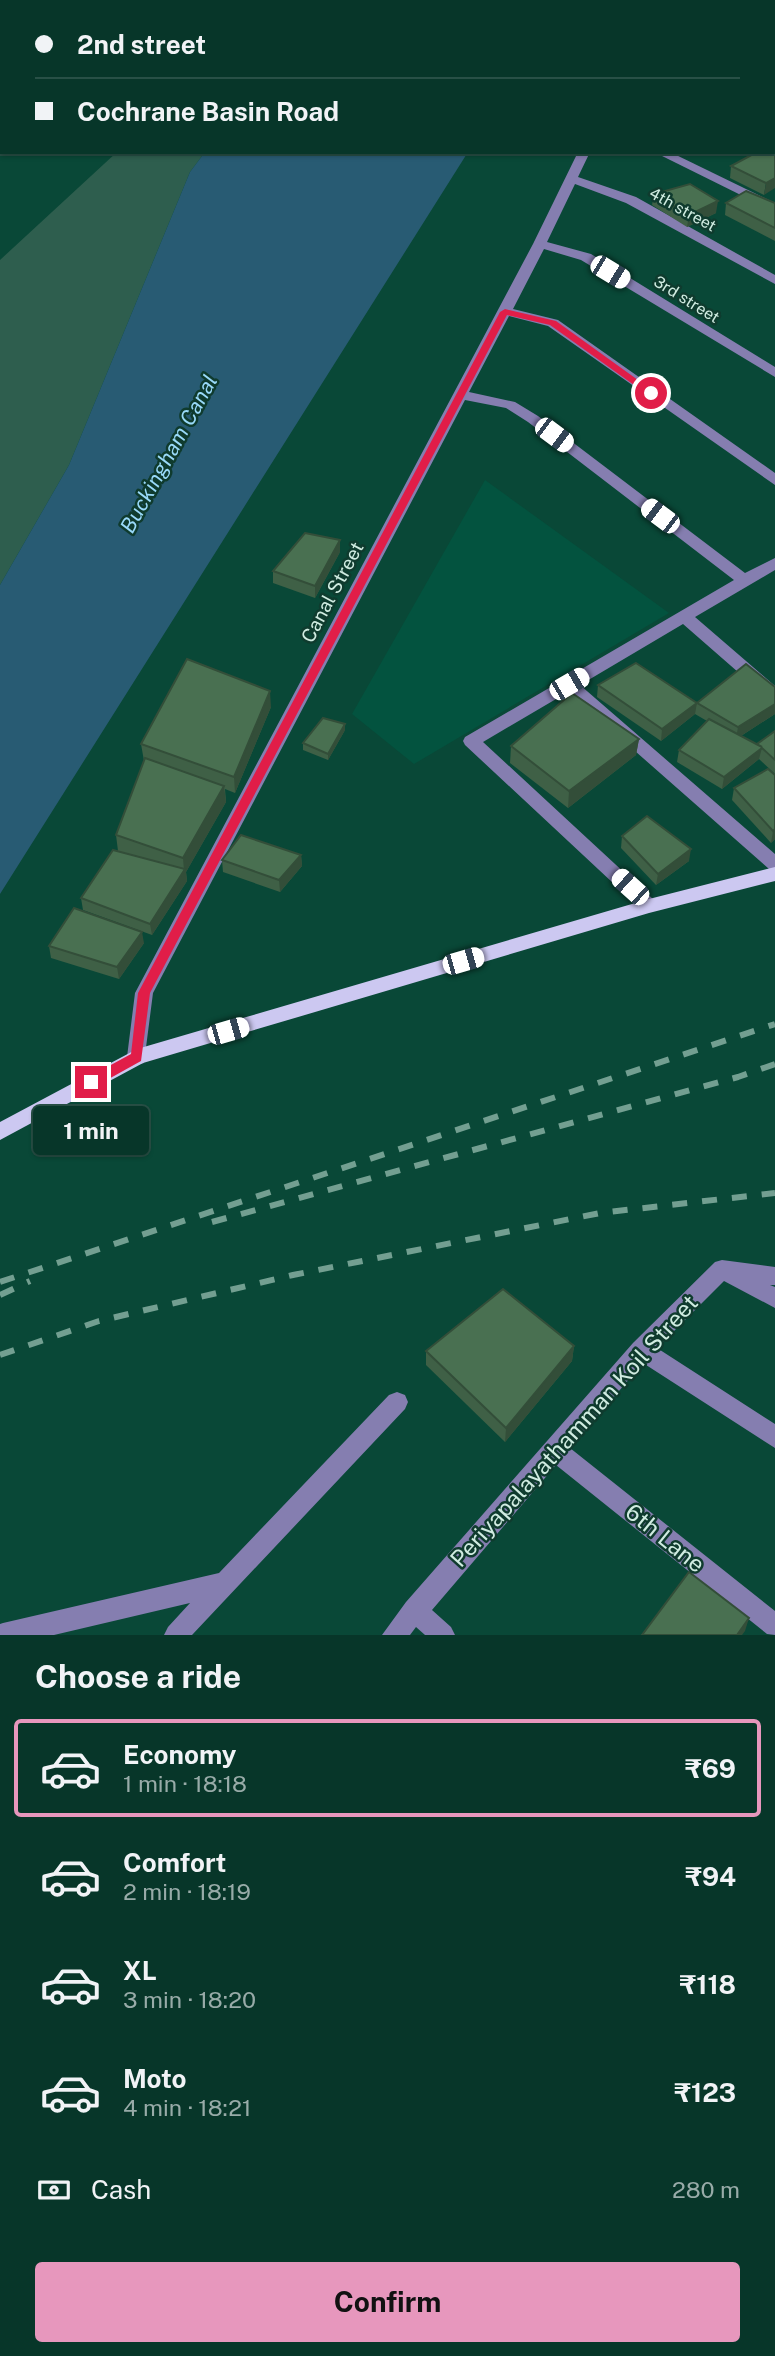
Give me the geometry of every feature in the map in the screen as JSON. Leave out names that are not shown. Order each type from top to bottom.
[{"type":"main road","points":[[0,1132],[137,1057],[649,906],[775,874]]},
{"type":"street","name":"Canal Street","points":[[137,1057],[144,993],[505,312],[583,154]]},
{"type":"street","points":[[664,154],[775,208]]},
{"type":"street","name":"4th street","points":[[570,178],[631,200],[775,280]]},
{"type":"street","name":"3rd street","points":[[540,244],[586,257],[775,373]]},
{"type":"street","points":[[505,312],[553,323],[775,480]]},
{"type":"street","points":[[460,395],[510,405],[533,419],[745,580]]},
{"type":"street","points":[[649,906],[471,741],[775,563]]},
{"type":"street","points":[[685,617],[775,695]]},
{"type":"street","points":[[569,684],[775,864]]},
{"type":"street","points":[[722,1269],[775,1276]]},
{"type":"street","points":[[722,1269],[775,1298]]},
{"type":"street","name":"Periyapalayathamman Koil Street","points":[[394,1635],[641,1350],[722,1269]]},
{"type":"street","points":[[641,1350],[775,1437]]},
{"type":"street","points":[[176,1635],[397,1402]]},
{"type":"street","name":"6th Lane","points":[[554,1449],[775,1626]]},
{"type":"street","points":[[3,1635],[222,1584]]},
{"type":"street","points":[[414,1610],[443,1635]]},
{"type":"shaded area","points":[[115,154],[204,154],[190,172],[69,465],[0,585],[0,260]]},
{"type":"shaded area","points":[[485,480],[669,613],[414,764],[352,714]]},
{"type":"water","name":"Buckingham Canal","points":[[204,154],[467,154],[0,894],[0,585],[69,465],[190,172]]},
{"type":"building","points":[[753,154],[775,154],[775,178],[766,183],[731,166]]},
{"type":"building","points":[[690,184],[718,201],[689,215],[654,194]]},
{"type":"building","points":[[746,191],[775,203],[775,228],[726,203]]},
{"type":"building","points":[[305,533],[340,540],[315,586],[273,571]]},
{"type":"building","points":[[187,659],[270,691],[234,777],[141,744]]},
{"type":"building","points":[[636,663],[697,703],[662,729],[598,685]]},
{"type":"building","points":[[746,664],[775,687],[775,704],[738,727],[697,703]]},
{"type":"building","points":[[572,693],[639,739],[569,791],[511,746]]},
{"type":"building","points":[[323,718],[345,724],[328,754],[303,743]]},
{"type":"building","points":[[709,719],[762,747],[757,744],[775,731],[775,760],[762,748],[724,777],[679,750]]},
{"type":"building","points":[[145,758],[224,786],[183,858],[116,835]]},
{"type":"building","points":[[768,769],[775,775],[773,831],[734,788]]},
{"type":"building","points":[[647,816],[691,849],[658,874],[622,836]]},
{"type":"building","points":[[241,835],[301,855],[279,880],[222,860]]},
{"type":"building","points":[[113,850],[185,869],[150,924],[81,898]]},
{"type":"building","points":[[74,908],[142,932],[117,967],[49,946]]},
{"type":"building","points":[[503,1289],[574,1346],[506,1428],[426,1351]]},
{"type":"building","points":[[689,1572],[749,1618],[737,1635],[642,1635]]},
{"type":"railway","points":[[0,1282],[775,1024]]},
{"type":"railway","points":[[212,1222],[738,1077],[775,1064]]},
{"type":"railway","points":[[0,1355],[99,1321],[293,1275],[600,1213],[775,1193]]},
{"type":"railway","points":[[0,1295],[30,1281]]},
{"type":"route","points":[[91,1082],[137,1057],[144,993],[505,312],[553,323],[651,393]]}]
